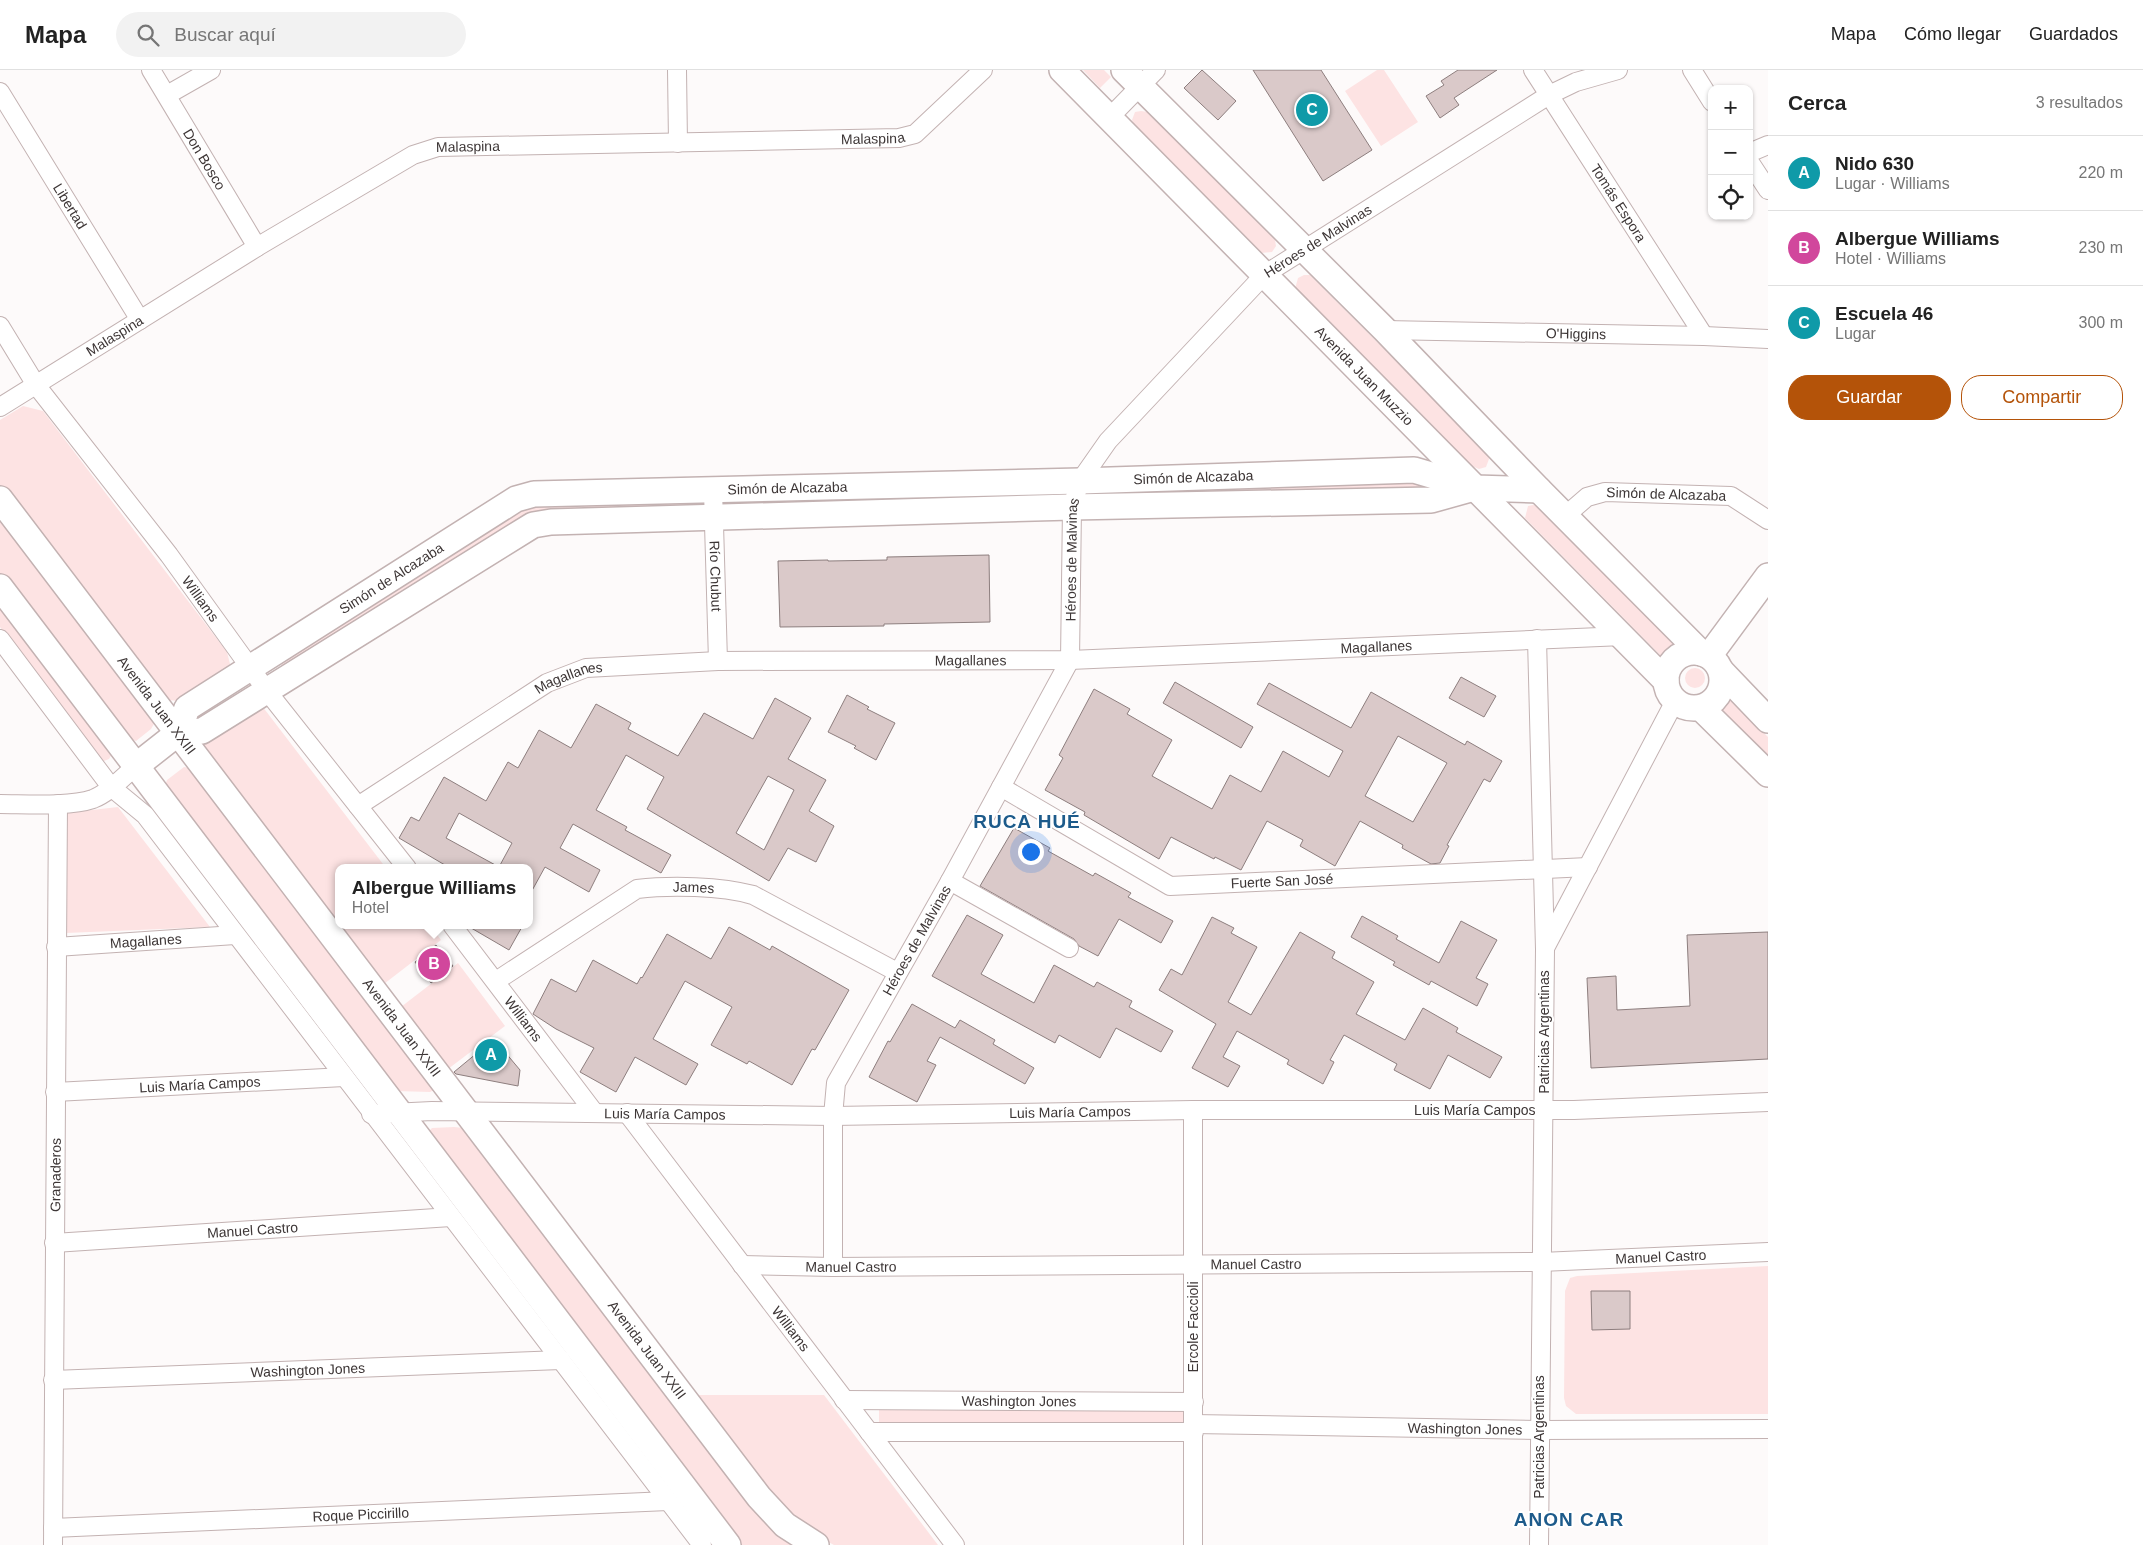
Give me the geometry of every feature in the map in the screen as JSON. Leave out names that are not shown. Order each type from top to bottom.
[{"type":"street","name":"Don Bosco","points":[[150,70],[167,95],[257,248]]},
{"type":"street","points":[[167,95],[211,70]]},
{"type":"street","points":[[677,70],[678,143]]},
{"type":"street","name":"Malaspina","points":[[0,407],[257,248],[413,155],[438,147],[899,138],[915,134],[983,70]]},
{"type":"street","name":"Avenida Juan Muzzio","points":[[1062,70],[1108,119],[1623,636],[1671,691]]},
{"type":"street","name":"Tomás Espora","points":[[1533,70],[1704,336]]},
{"type":"street","name":"Héroes de Malvinas","points":[[833,1267],[833,1116],[836,1083],[950,881],[1070,660],[1072,507],[1080,481],[1108,441],[1264,275],[1549,95],[1576,82],[1618,70]]},
{"type":"street","points":[[1692,70],[1708,96]]},
{"type":"street","points":[[1108,119],[1140,75],[1304,249],[1539,490],[1768,720]]},
{"type":"street","name":"Libertad","points":[[0,92],[140,320]]},
{"type":"street","points":[[1753,152],[1768,146]]},
{"type":"street","points":[[1753,167],[1768,190]]},
{"type":"street","name":"Williams","points":[[0,326],[36,385],[169,555],[268,691],[404,864]]},
{"type":"street","name":"O'Higgins","points":[[1385,330],[1768,339]]},
{"type":"street","name":"Simón de Alcazaba","points":[[1475,488],[1431,500],[1072,507],[551,522],[533,525],[202,731],[178,733],[187,708],[250,666],[516,499],[534,494],[1080,481],[1414,470],[1475,488],[1539,490]]},
{"type":"street","name":"Río Chubut","points":[[713,490],[718,662]]},
{"type":"street","name":"Simón de Alcazaba","points":[[1565,516],[1587,497],[1605,492],[1731,496],[1768,520]]},
{"type":"street","name":"Avenida Juan XXIII","points":[[0,499],[759,1497],[785,1525],[816,1545]]},
{"type":"street","points":[[1710,660],[1768,576]]},
{"type":"street","points":[[0,587],[728,1545]]},
{"type":"street","name":"Magallanes","points":[[358,806],[547,683],[586,668],[718,662],[1070,660],[1623,636]]},
{"type":"street","points":[[0,639],[111,787],[144,815],[702,1545]]},
{"type":"street","name":"Patricias Argentinas","points":[[1537,639],[1545,949],[1539,1545]]},
{"type":"street","points":[[1545,949],[1588,867],[1671,691],[1669,667],[1675,660],[1692,652],[1710,660],[1721,689],[1717,697],[1701,708]]},
{"type":"street","points":[[1671,691],[1683,706],[1701,708],[1768,774]]},
{"type":"street","points":[[0,804],[58,804],[93,798],[111,787],[178,733]]},
{"type":"street","name":"Fuerte San José","points":[[1001,787],[1170,886],[1588,867]]},
{"type":"street","name":"Granaderos","points":[[53,1537],[58,804]]},
{"type":"street","points":[[950,881],[1069,948]]},
{"type":"street","name":"James","points":[[496,981],[637,889],[654,887],[734,890],[753,895],[897,972]]},
{"type":"street","name":"Williams","points":[[455,929],[594,1112]]},
{"type":"street","name":"Magallanes","points":[[56,947],[235,935]]},
{"type":"street","name":"Luis María Campos","points":[[55,1092],[344,1077]]},
{"type":"street","name":"Luis María Campos","points":[[371,1114],[467,1111],[833,1116],[1193,1110],[1544,1110],[1768,1102]]},
{"type":"street","name":"Ercole Faccioli","points":[[1193,1110],[1193,1545]]},
{"type":"street","name":"Williams","points":[[627,1113],[955,1545]]},
{"type":"street","name":"Manuel Castro","points":[[54,1243],[452,1217]]},
{"type":"street","name":"Manuel Castro","points":[[742,1265],[833,1267],[1193,1266],[1541,1262],[1768,1252]]},
{"type":"street","name":"Washington Jones","points":[[53,1380],[561,1360]]},
{"type":"street","name":"Washington Jones","points":[[844,1400],[1194,1402]]},
{"type":"street","name":"Washington Jones","points":[[869,1432],[1194,1428],[1768,1429]]},
{"type":"street","name":"Roque Piccirillo","points":[[53,1537],[668,1501]]},
{"type":"shaded area","points":[[1083,70],[1104,70],[1111,77],[1100,88]]},
{"type":"shaded area","points":[[1377,70],[1384,70],[1418,122],[1381,146],[1345,91]]},
{"type":"shaded area","points":[[1135,112],[1148,112],[1275,240],[1276,246],[1272,252],[1261,253],[1134,125],[1132,120]]},
{"type":"shaded area","points":[[1310,275],[1487,452],[1489,459],[1486,467],[1479,469],[1472,466],[1295,289],[1298,278]]},
{"type":"shaded area","points":[[23,406],[43,411],[227,652],[230,664],[226,670],[180,701],[165,700],[161,697],[0,486],[0,420]]},
{"type":"shaded area","points":[[1432,481],[1432,489],[1142,496],[1142,488]]},
{"type":"shaded area","points":[[1044,491],[1044,499],[742,506],[742,498]]},
{"type":"shaded area","points":[[692,499],[693,508],[538,511],[284,669],[279,660],[531,503]]},
{"type":"shaded area","points":[[1528,506],[1539,506],[1678,648],[1671,653],[1666,661],[1525,518]]},
{"type":"shaded area","points":[[0,512],[155,722],[151,729],[136,741],[124,737],[0,573]]},
{"type":"shaded area","points":[[0,601],[112,754],[109,759],[104,761],[99,758],[0,627]]},
{"type":"shaded area","points":[[1695,668],[1702,671],[1705,678],[1702,685],[1695,688],[1688,685],[1685,678],[1688,671]]},
{"type":"shaded area","points":[[1727,696],[1768,737],[1768,762],[1715,709],[1723,704]]},
{"type":"shaded area","points":[[259,702],[383,864],[335,864],[335,928],[198,748]]},
{"type":"shaded area","points":[[184,767],[190,768],[434,1090],[430,1092],[395,1091],[165,786],[167,780]]},
{"type":"shaded area","points":[[118,807],[210,927],[66,933],[66,813]]},
{"type":"shaded area","points":[[336,929],[433,929],[441,940],[380,987]]},
{"type":"shaded area","points":[[458,963],[505,1026],[444,1072],[397,1010]]},
{"type":"shaded area","points":[[432,1128],[464,1128],[793,1545],[739,1545],[428,1132]]},
{"type":"shaded area","points":[[1768,1266],[1768,1414],[1576,1414],[1566,1406],[1564,1398],[1565,1291],[1570,1278],[1577,1276]]},
{"type":"shaded area","points":[[694,1395],[824,1395],[938,1545],[834,1545],[812,1533],[783,1506]]},
{"type":"shaded area","points":[[879,1409],[1183,1410],[1183,1425],[879,1425]]},
{"type":"building","points":[[1202,70],[1236,101],[1218,120],[1184,88]]},
{"type":"building","points":[[1253,70],[1321,70],[1372,150],[1323,181]]},
{"type":"building","points":[[1458,70],[1497,70],[1454,98],[1459,105],[1440,118],[1426,96],[1444,85],[1441,81]]},
{"type":"building","points":[[989,555],[990,622],[780,627],[778,561],[887,560],[887,557]]},
{"type":"building","points":[[1461,677],[1496,696],[1484,717],[1449,698]]},
{"type":"building","points":[[1175,682],[1253,727],[1241,748],[1163,703]]},
{"type":"building","points":[[1269,683],[1351,728],[1371,692],[1465,745],[1467,741],[1502,761],[1490,782],[1484,779],[1447,845],[1449,846],[1440,863],[1431,864],[1402,848],[1403,845],[1360,821],[1335,866],[1300,846],[1303,840],[1267,821],[1241,870],[1215,857],[1214,859],[1171,837],[1159,859],[1084,815],[1085,812],[1045,790],[1063,758],[1059,755],[1094,689],[1130,709],[1127,714],[1172,740],[1152,776],[1212,809],[1230,775],[1261,792],[1283,751],[1329,777],[1343,751],[1257,704]],"holes":[[[1398,736],[1447,763],[1413,822],[1365,796]]]},
{"type":"building","points":[[847,695],[869,707],[867,709],[895,723],[876,760],[854,748],[856,746],[828,732]]},
{"type":"building","points":[[775,698],[811,718],[788,759],[826,780],[809,811],[834,826],[816,862],[788,848],[769,881],[647,809],[664,777],[626,755],[596,810],[627,827],[625,830],[671,855],[661,873],[573,824],[560,848],[600,870],[589,892],[545,867],[533,889],[533,864],[501,864],[512,843],[459,813],[446,838],[494,864],[443,864],[399,838],[411,817],[419,821],[444,777],[486,801],[508,762],[518,768],[539,730],[571,748],[596,704],[631,723],[628,729],[678,756],[704,713],[753,739]],"holes":[[[768,776],[794,790],[764,850],[736,833]]]},
{"type":"building","points":[[1014,828],[1050,848],[1048,851],[1093,876],[1095,873],[1131,893],[1128,897],[1173,921],[1161,943],[1119,919],[1098,956],[1079,946],[1074,939],[980,886]]},
{"type":"building","points":[[967,915],[1003,935],[981,974],[1034,1003],[1054,965],[1094,987],[1097,982],[1132,1001],[1129,1007],[1173,1031],[1161,1052],[1116,1028],[1100,1058],[1059,1035],[1055,1043],[932,976]]},
{"type":"building","points":[[1362,916],[1398,936],[1396,939],[1439,963],[1461,921],[1497,940],[1476,978],[1488,984],[1477,1006],[1431,981],[1429,985],[1393,965],[1395,962],[1351,937]]},
{"type":"building","points":[[1212,917],[1234,928],[1231,933],[1257,947],[1228,1002],[1251,1015],[1300,932],[1335,952],[1332,958],[1374,982],[1356,1014],[1405,1040],[1423,1008],[1458,1028],[1456,1032],[1502,1057],[1490,1078],[1448,1055],[1430,1089],[1394,1070],[1397,1064],[1344,1035],[1330,1060],[1334,1062],[1323,1084],[1287,1064],[1289,1060],[1237,1031],[1223,1057],[1240,1066],[1228,1087],[1192,1068],[1216,1024],[1159,990],[1171,969],[1182,975]]},
{"type":"building","points":[[729,927],[770,950],[772,946],[849,990],[815,1050],[812,1049],[792,1085],[749,1061],[747,1064],[711,1045],[732,1007],[685,981],[653,1039],[698,1064],[686,1085],[635,1057],[616,1092],[580,1072],[594,1048],[556,1029],[533,1014],[551,979],[576,992],[593,960],[637,984],[667,934],[711,959]]},
{"type":"building","points":[[473,929],[521,929],[509,950]]},
{"type":"building","points":[[1768,932],[1768,1059],[1591,1068],[1587,978],[1616,976],[1617,1010],[1690,1006],[1687,935]]},
{"type":"building","points":[[436,945],[453,966],[431,983],[415,962]]},
{"type":"building","points":[[912,1004],[955,1028],[960,1020],[995,1040],[993,1044],[1034,1068],[1025,1084],[940,1037],[927,1061],[936,1065],[917,1102],[869,1077],[888,1041],[890,1042]]},
{"type":"building","points":[[494,1039],[520,1070],[518,1086],[456,1074],[454,1072]]},
{"type":"building","points":[[1591,1291],[1630,1291],[1630,1329],[1592,1330]]},
{"type":"place","name":"Escuela 46","points":[[1312,110]]},
{"type":"place","name":"Albergue Williams","points":[[434,964]]},
{"type":"place","name":"Nido 630","points":[[491,1055]]},
{"type":"district","name":"RUCA HUÉ","points":[[1027,821]]},
{"type":"district","name":"ANON CAR","points":[[1569,1519]]}]
